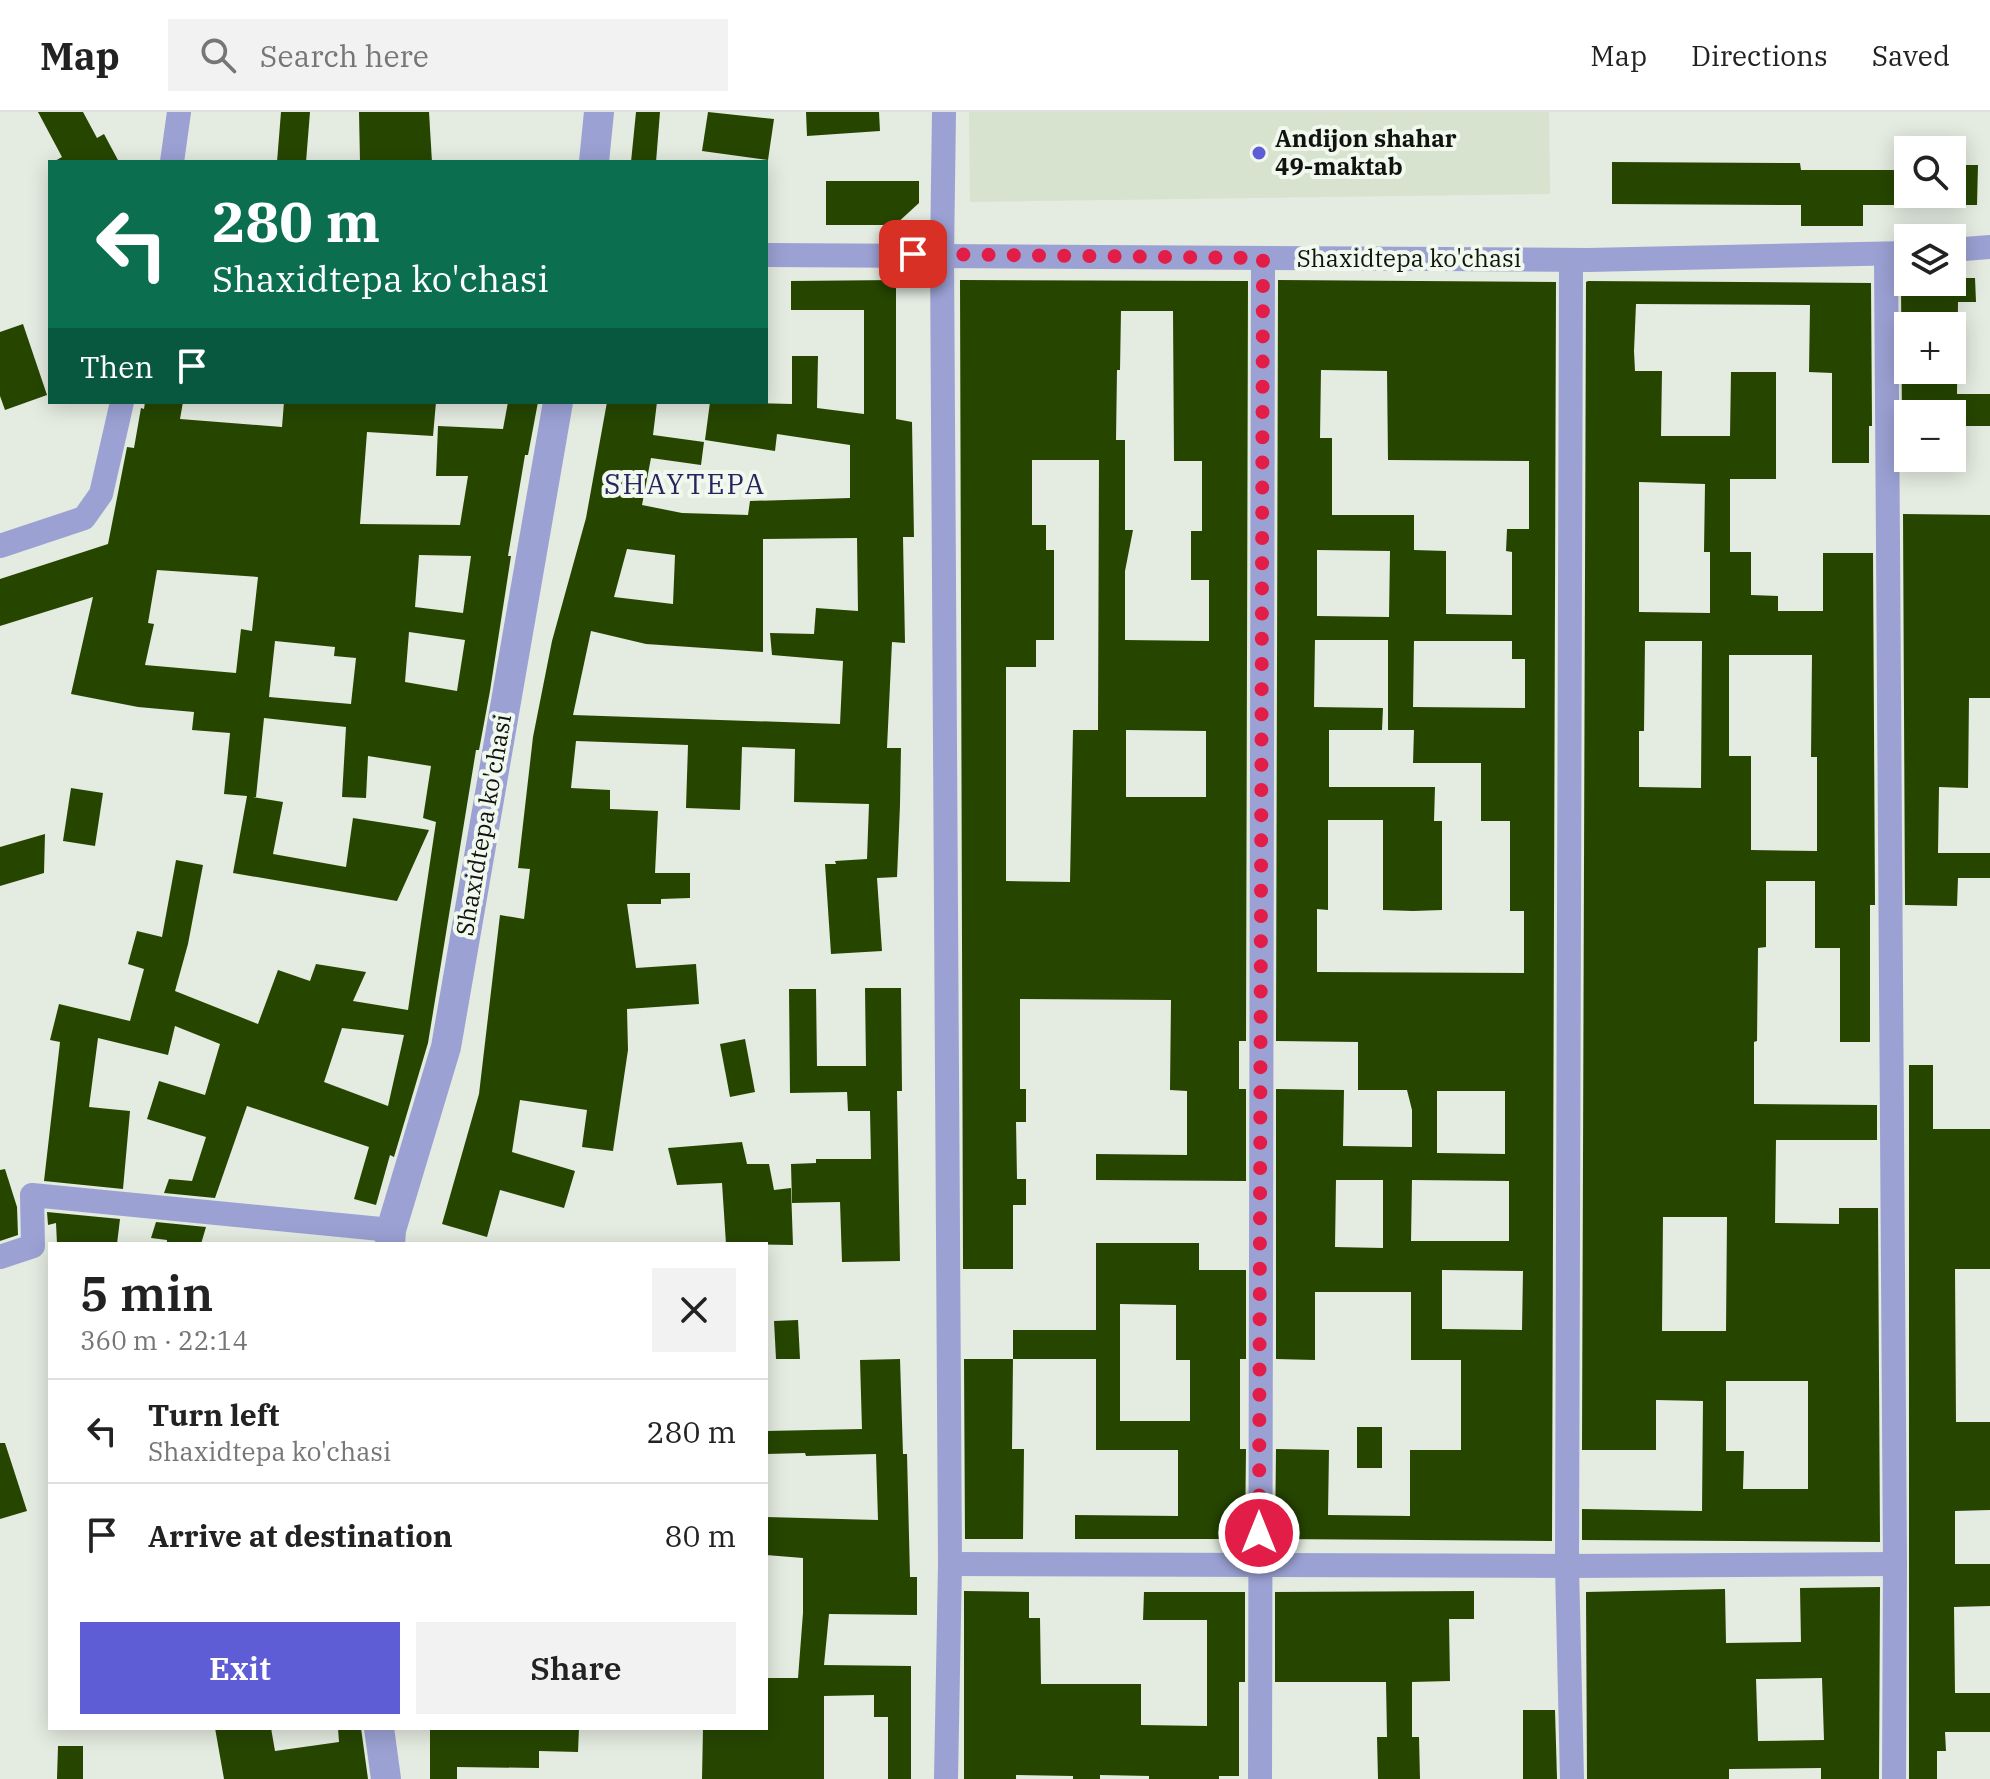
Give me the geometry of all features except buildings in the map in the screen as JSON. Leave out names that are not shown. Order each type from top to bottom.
[{"type":"street","points":[[172,160],[179,112]]},
{"type":"street","points":[[594,160],[599,112]]},
{"type":"street","points":[[944,112],[942,254],[950,1564],[946,1779]]},
{"type":"street","points":[[1966,249],[1990,247]]},
{"type":"street","name":"Shaxidtepa ko'chasi","points":[[768,255],[1571,260],[1894,253]]},
{"type":"street","points":[[1260,1779],[1263,258]]},
{"type":"street","points":[[1571,260],[1567,1566],[1572,1779]]},
{"type":"street","points":[[1894,1779],[1897,296]]},
{"type":"street","points":[[0,546],[84,518],[101,494],[122,404]]},
{"type":"street","name":"Shaxidtepa ko'chasi","points":[[390,1237],[446,1047],[558,404]]},
{"type":"street","points":[[0,1257],[33,1246],[32,1195],[390,1237]]},
{"type":"street","points":[[950,1564],[1895,1564]]},
{"type":"street","points":[[379,1730],[386,1779]]},
{"type":"shaded area","name":"Andijon shahar 49-maktab","points":[[969,112],[1549,112],[1550,194],[970,202]]},
{"type":"place","name":"Andijon shahar 49-maktab","points":[[1259,153]]},
{"type":"district","name":"SHAYTEPA","points":[[685,484]]},
{"type":"route","points":[[913,254],[1263,258],[1259,1533]]}]
